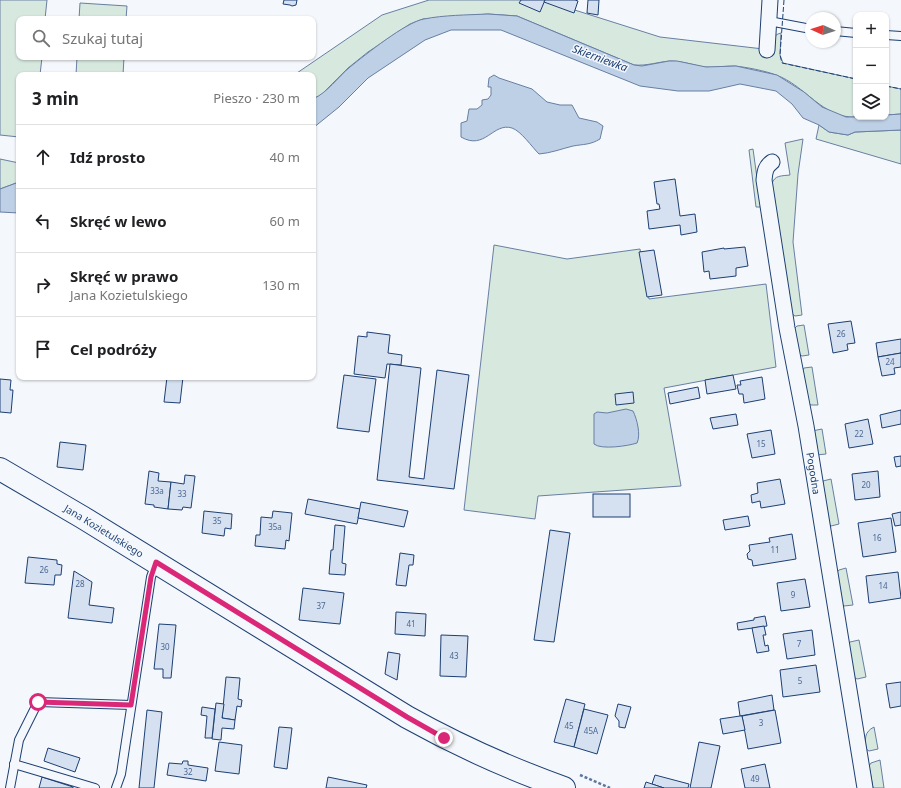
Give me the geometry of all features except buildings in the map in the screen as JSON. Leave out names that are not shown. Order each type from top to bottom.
[{"type":"main road","name":"Jana Kozietulskiego","points":[[0,470],[82,517],[407,717],[444,738],[496,762],[569,781]]},
{"type":"street","points":[[766,50],[770,0]]},
{"type":"street","name":"Pogodna","points":[[772,162],[767,166],[764,180],[787,328],[806,426],[865,788]]},
{"type":"lane","points":[[769,21],[805,28]]},
{"type":"lane","points":[[841,32],[853,33]]},
{"type":"lane","points":[[889,35],[901,36]]},
{"type":"lane","points":[[116,788],[121,774],[151,577],[156,562]]},
{"type":"lane","points":[[10,788],[19,740],[38,702],[131,705]]},
{"type":"lane","points":[[14,764],[95,788]]},
{"type":"path","points":[[569,781],[610,788]]},
{"type":"shaded area","points":[[0,0],[47,0],[45,16],[16,16],[16,60],[42,60],[40,72],[16,72],[16,137],[0,135]]},
{"type":"shaded area","points":[[429,0],[543,0],[660,37],[772,50],[774,37],[781,33],[780,55],[783,63],[853,78],[853,117],[834,113],[786,80],[756,69],[734,66],[704,67],[674,61],[634,65],[517,16],[488,14],[423,19],[410,24],[368,52],[348,68],[321,95],[316,98],[316,72],[298,72],[382,15]]},
{"type":"shaded area","points":[[80,3],[127,6],[126,16],[79,16]]},
{"type":"shaded area","points":[[77,60],[124,60],[123,72],[76,72]]},
{"type":"shaded area","points":[[889,87],[901,89],[901,114],[889,115]]},
{"type":"shaded area","points":[[819,125],[829,132],[848,135],[855,132],[901,130],[901,164],[816,139]]},
{"type":"shaded area","points":[[803,139],[798,174],[793,242],[802,315],[795,316],[792,314],[772,184],[776,177],[790,175],[785,143]]},
{"type":"shaded area","points":[[753,149],[761,207],[756,207],[749,150]]},
{"type":"shaded area","points":[[0,159],[16,162],[16,183],[0,189]]},
{"type":"shaded area","points":[[494,245],[567,259],[640,249],[649,299],[766,284],[776,367],[664,388],[681,486],[538,496],[535,519],[464,510]]},
{"type":"shaded area","points":[[804,325],[809,355],[802,356],[798,354],[794,329],[797,326]]},
{"type":"shaded area","points":[[812,367],[818,405],[811,405],[807,403],[802,371],[804,368]]},
{"type":"shaded area","points":[[822,429],[826,454],[816,455],[812,431]]},
{"type":"shaded area","points":[[831,479],[839,524],[831,526],[828,523],[821,484],[823,481]]},
{"type":"shaded area","points":[[846,568],[853,605],[844,606],[841,604],[836,573],[839,570]]},
{"type":"shaded area","points":[[859,640],[866,677],[857,679],[854,677],[848,645],[850,642]]},
{"type":"shaded area","points":[[874,727],[878,749],[869,751],[866,749],[866,736],[868,731]]},
{"type":"shaded area","points":[[880,760],[884,788],[873,788],[869,766],[871,763]]},
{"type":"water","name":"Skierniewka","points":[[488,14],[517,16],[634,65],[642,66],[677,61],[706,67],[736,66],[777,75],[804,92],[822,107],[846,117],[853,117],[853,120],[889,120],[889,115],[901,114],[901,130],[855,132],[848,135],[829,132],[819,125],[803,118],[792,104],[776,91],[740,84],[709,91],[678,91],[640,86],[501,30],[451,30],[425,40],[368,78],[339,107],[316,126],[316,97],[328,89],[345,71],[375,47],[416,21],[432,18]]},
{"type":"water","points":[[494,75],[532,89],[547,102],[560,105],[572,105],[579,118],[597,122],[603,126],[600,139],[590,143],[539,154],[523,136],[512,128],[505,127],[499,129],[483,139],[476,141],[461,137],[461,123],[467,121],[469,109],[477,109],[482,105],[482,100],[488,99],[491,95],[491,87],[488,87],[489,78]]},
{"type":"water","points":[[16,183],[16,213],[0,212],[0,189]]},
{"type":"water","points":[[626,409],[633,411],[636,418],[639,431],[637,443],[608,447],[597,446],[594,444],[594,414],[597,412],[607,413]]},
{"type":"fence","points":[[784,0],[780,55],[782,63],[853,78]]},
{"type":"fence","points":[[889,87],[901,89]]},
{"type":"route","points":[[38,702],[131,705],[151,577],[156,562],[407,717],[444,738]]}]
